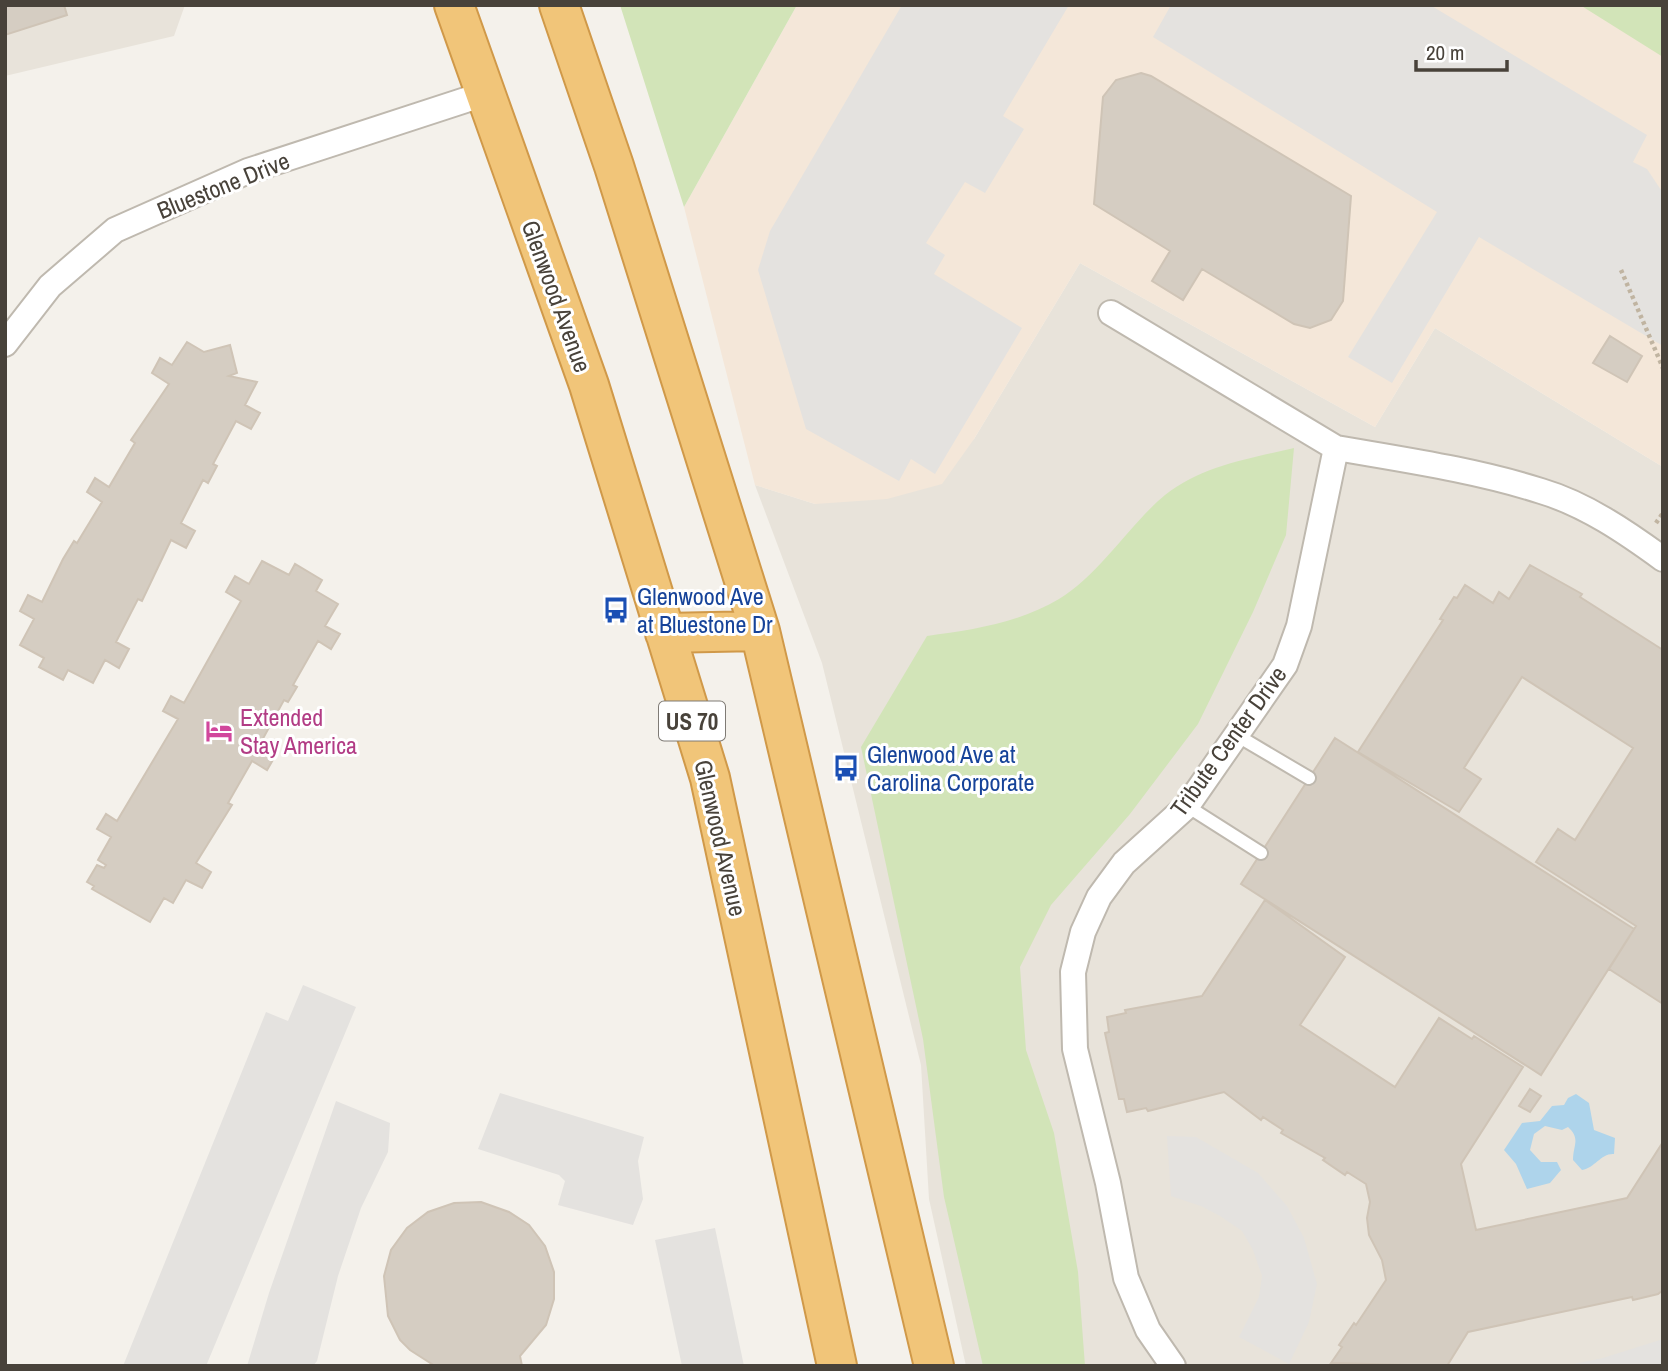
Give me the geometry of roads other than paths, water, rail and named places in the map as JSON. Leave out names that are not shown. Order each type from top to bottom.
[{"type":"highway","name":"Glenwood Avenue","points":[[454,5],[589,386],[709,778],[837,1366]]},
{"type":"highway","points":[[559,5],[614,166],[760,631],[933,1366]]},
{"type":"highway","points":[[665,633],[760,631]]},
{"type":"street","name":"Bluestone Drive","points":[[5,344],[50,286],[115,230],[248,172],[484,94]]},
{"type":"street","points":[[1111,313],[1336,448],[1468,472],[1543,491],[1591,512],[1663,559]]},
{"type":"street","name":"Tribute Center Drive","points":[[1173,1366],[1148,1330],[1126,1278],[1108,1183],[1075,1049],[1073,972],[1083,932],[1099,897],[1124,863],[1187,806],[1285,666],[1299,626],[1336,448]]},
{"type":"lane","points":[[1238,736],[1309,778]]},
{"type":"lane","points":[[1187,806],[1261,853]]},
{"type":"water","points":[[1576,1094],[1589,1103],[1594,1130],[1615,1138],[1614,1154],[1605,1156],[1591,1167],[1582,1170],[1573,1160],[1575,1139],[1572,1131],[1568,1127],[1562,1130],[1545,1126],[1534,1134],[1530,1150],[1541,1162],[1557,1162],[1561,1170],[1550,1183],[1527,1189],[1516,1164],[1504,1150],[1522,1123],[1540,1121],[1552,1106],[1564,1105],[1568,1098]]},
{"type":"place","name":"Glenwood Ave at Bluestone Dr","points":[[616,610]]},
{"type":"place","name":"Extended Stay America","points":[[219,731]]},
{"type":"place","name":"Glenwood Ave at Carolina Corporate","points":[[846,768]]}]
